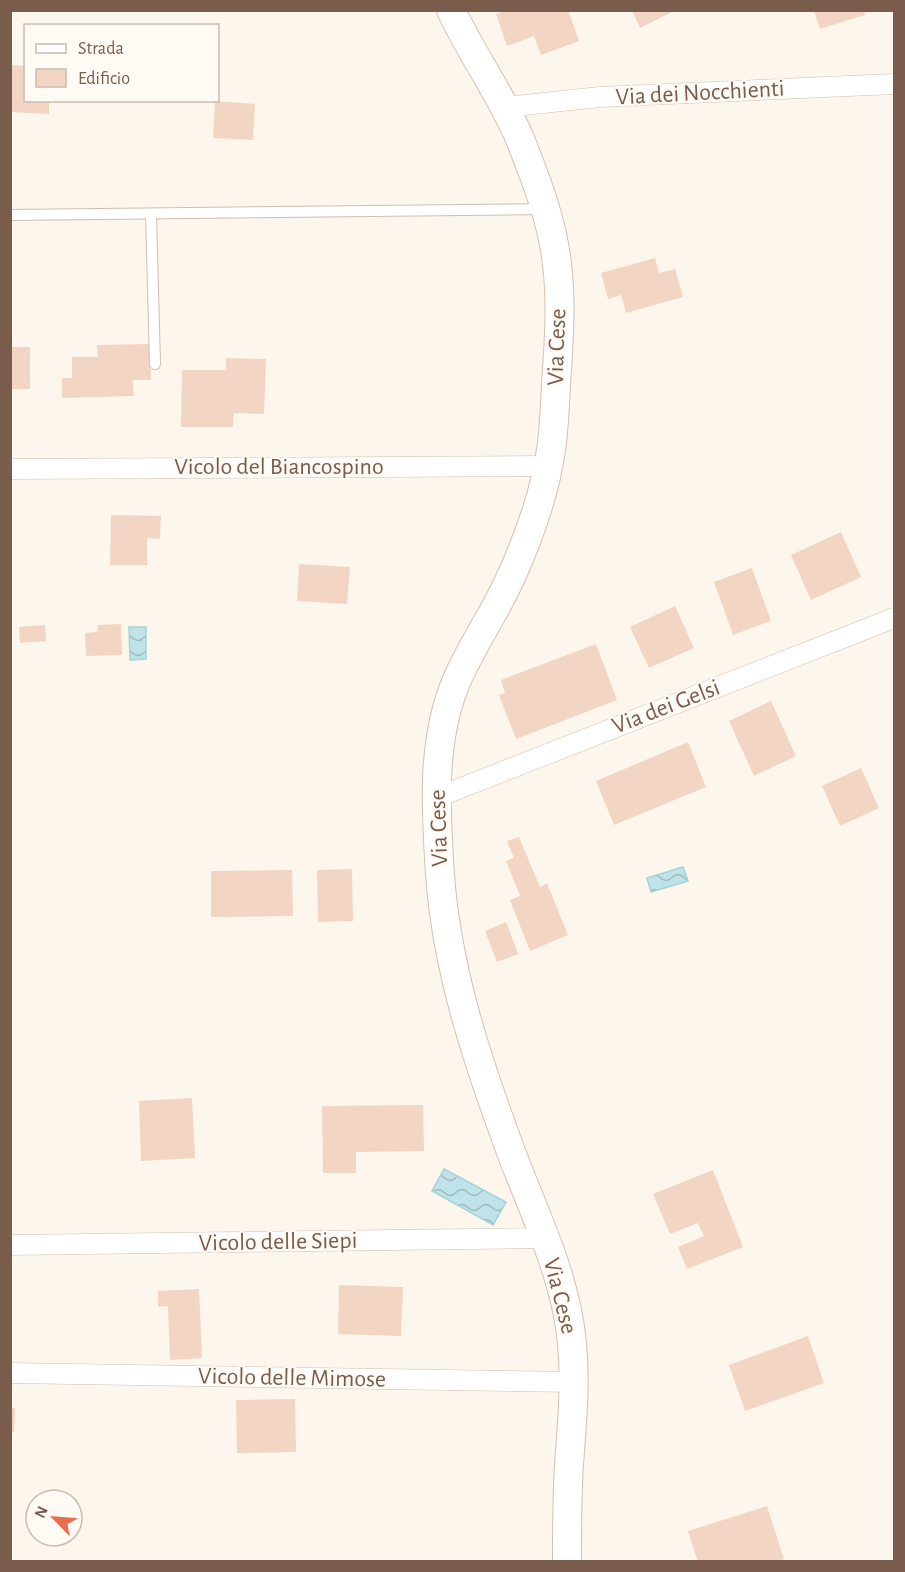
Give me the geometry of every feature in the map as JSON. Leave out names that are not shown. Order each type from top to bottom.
[{"type":"street","name":"Via Cese","points":[[451,10],[473,54],[505,107],[532,169],[545,209],[558,276],[559,318],[554,424],[548,466],[537,511],[523,549],[499,601],[462,669],[449,701],[440,738],[438,797],[441,887],[446,930],[456,976],[480,1062],[513,1157],[546,1238],[567,1307],[572,1341],[574,1382],[567,1500],[567,1562]]},
{"type":"street","name":"Via dei Nocchienti","points":[[505,107],[600,97],[894,84]]},
{"type":"street","name":"Vicolo del Biancospino","points":[[10,469],[548,466]]},
{"type":"street","name":"Via dei Gelsi","points":[[438,797],[894,618]]},
{"type":"street","name":"Vicolo delle Siepi","points":[[10,1245],[546,1238]]},
{"type":"street","name":"Vicolo delle Mimose","points":[[10,1373],[574,1382]]},
{"type":"lane","points":[[10,215],[545,209]]},
{"type":"lane","points":[[152,214],[154,364]]},
{"type":"water","points":[[129,627],[146,627],[146,659],[130,660]]},
{"type":"water","points":[[683,867],[688,881],[651,892],[647,878]]},
{"type":"water","points":[[444,1169],[506,1202],[493,1225],[432,1191]]},
{"type":"building","points":[[507,10],[568,10],[579,41],[541,55],[534,36],[507,46],[496,14]]},
{"type":"building","points":[[632,10],[676,10],[640,28]]},
{"type":"building","points":[[814,10],[864,10],[865,15],[820,29]]},
{"type":"building","points":[[10,65],[24,66],[24,102],[49,102],[49,114],[10,112]]},
{"type":"building","points":[[215,102],[255,104],[253,140],[213,138]]},
{"type":"building","points":[[655,258],[659,273],[675,269],[683,297],[626,313],[621,295],[608,299],[601,273]]},
{"type":"building","points":[[150,344],[151,380],[133,380],[134,396],[62,398],[62,378],[72,378],[72,357],[98,357],[97,345]]},
{"type":"building","points":[[10,347],[30,347],[30,389],[10,389]]},
{"type":"building","points":[[226,358],[266,359],[264,414],[234,413],[233,427],[181,427],[182,370],[226,370]]},
{"type":"building","points":[[111,515],[161,516],[160,539],[147,538],[147,565],[110,565]]},
{"type":"building","points":[[841,532],[861,577],[811,600],[791,555]]},
{"type":"building","points":[[299,564],[350,567],[347,604],[297,601]]},
{"type":"building","points":[[752,568],[771,621],[733,635],[714,582]]},
{"type":"building","points":[[675,606],[694,648],[649,668],[630,627]]},
{"type":"building","points":[[121,624],[122,655],[86,656],[85,633],[97,632],[98,625]]},
{"type":"building","points":[[45,625],[46,641],[20,643],[19,627]]},
{"type":"building","points":[[596,644],[617,700],[516,739],[499,695],[505,693],[501,680]]},
{"type":"building","points":[[771,701],[796,756],[754,776],[729,721]]},
{"type":"building","points":[[688,742],[706,787],[614,825],[596,781]]},
{"type":"building","points":[[861,768],[879,808],[840,826],[822,786]]},
{"type":"building","points":[[519,837],[540,887],[547,883],[568,935],[530,951],[510,900],[520,896],[506,861],[514,858],[507,841]]},
{"type":"building","points":[[352,869],[353,921],[318,922],[317,870]]},
{"type":"building","points":[[292,870],[293,916],[211,917],[211,871]]},
{"type":"building","points":[[506,922],[518,954],[497,962],[485,931]]},
{"type":"building","points":[[192,1098],[195,1158],[141,1161],[139,1101]]},
{"type":"building","points":[[423,1105],[424,1151],[356,1152],[356,1173],[323,1173],[322,1106]]},
{"type":"building","points":[[713,1170],[743,1247],[687,1269],[678,1247],[704,1236],[698,1223],[670,1234],[653,1194]]},
{"type":"building","points":[[339,1285],[403,1287],[401,1336],[338,1334]]},
{"type":"building","points":[[199,1289],[202,1358],[170,1360],[168,1306],[158,1307],[158,1291]]},
{"type":"building","points":[[808,1336],[824,1383],[745,1411],[729,1365]]},
{"type":"building","points":[[295,1399],[296,1452],[237,1453],[236,1400]]},
{"type":"building","points":[[10,1408],[15,1408],[14,1432],[10,1432]]},
{"type":"building","points":[[767,1506],[784,1559],[775,1562],[735,1562],[734,1560],[698,1562],[688,1531]]}]
